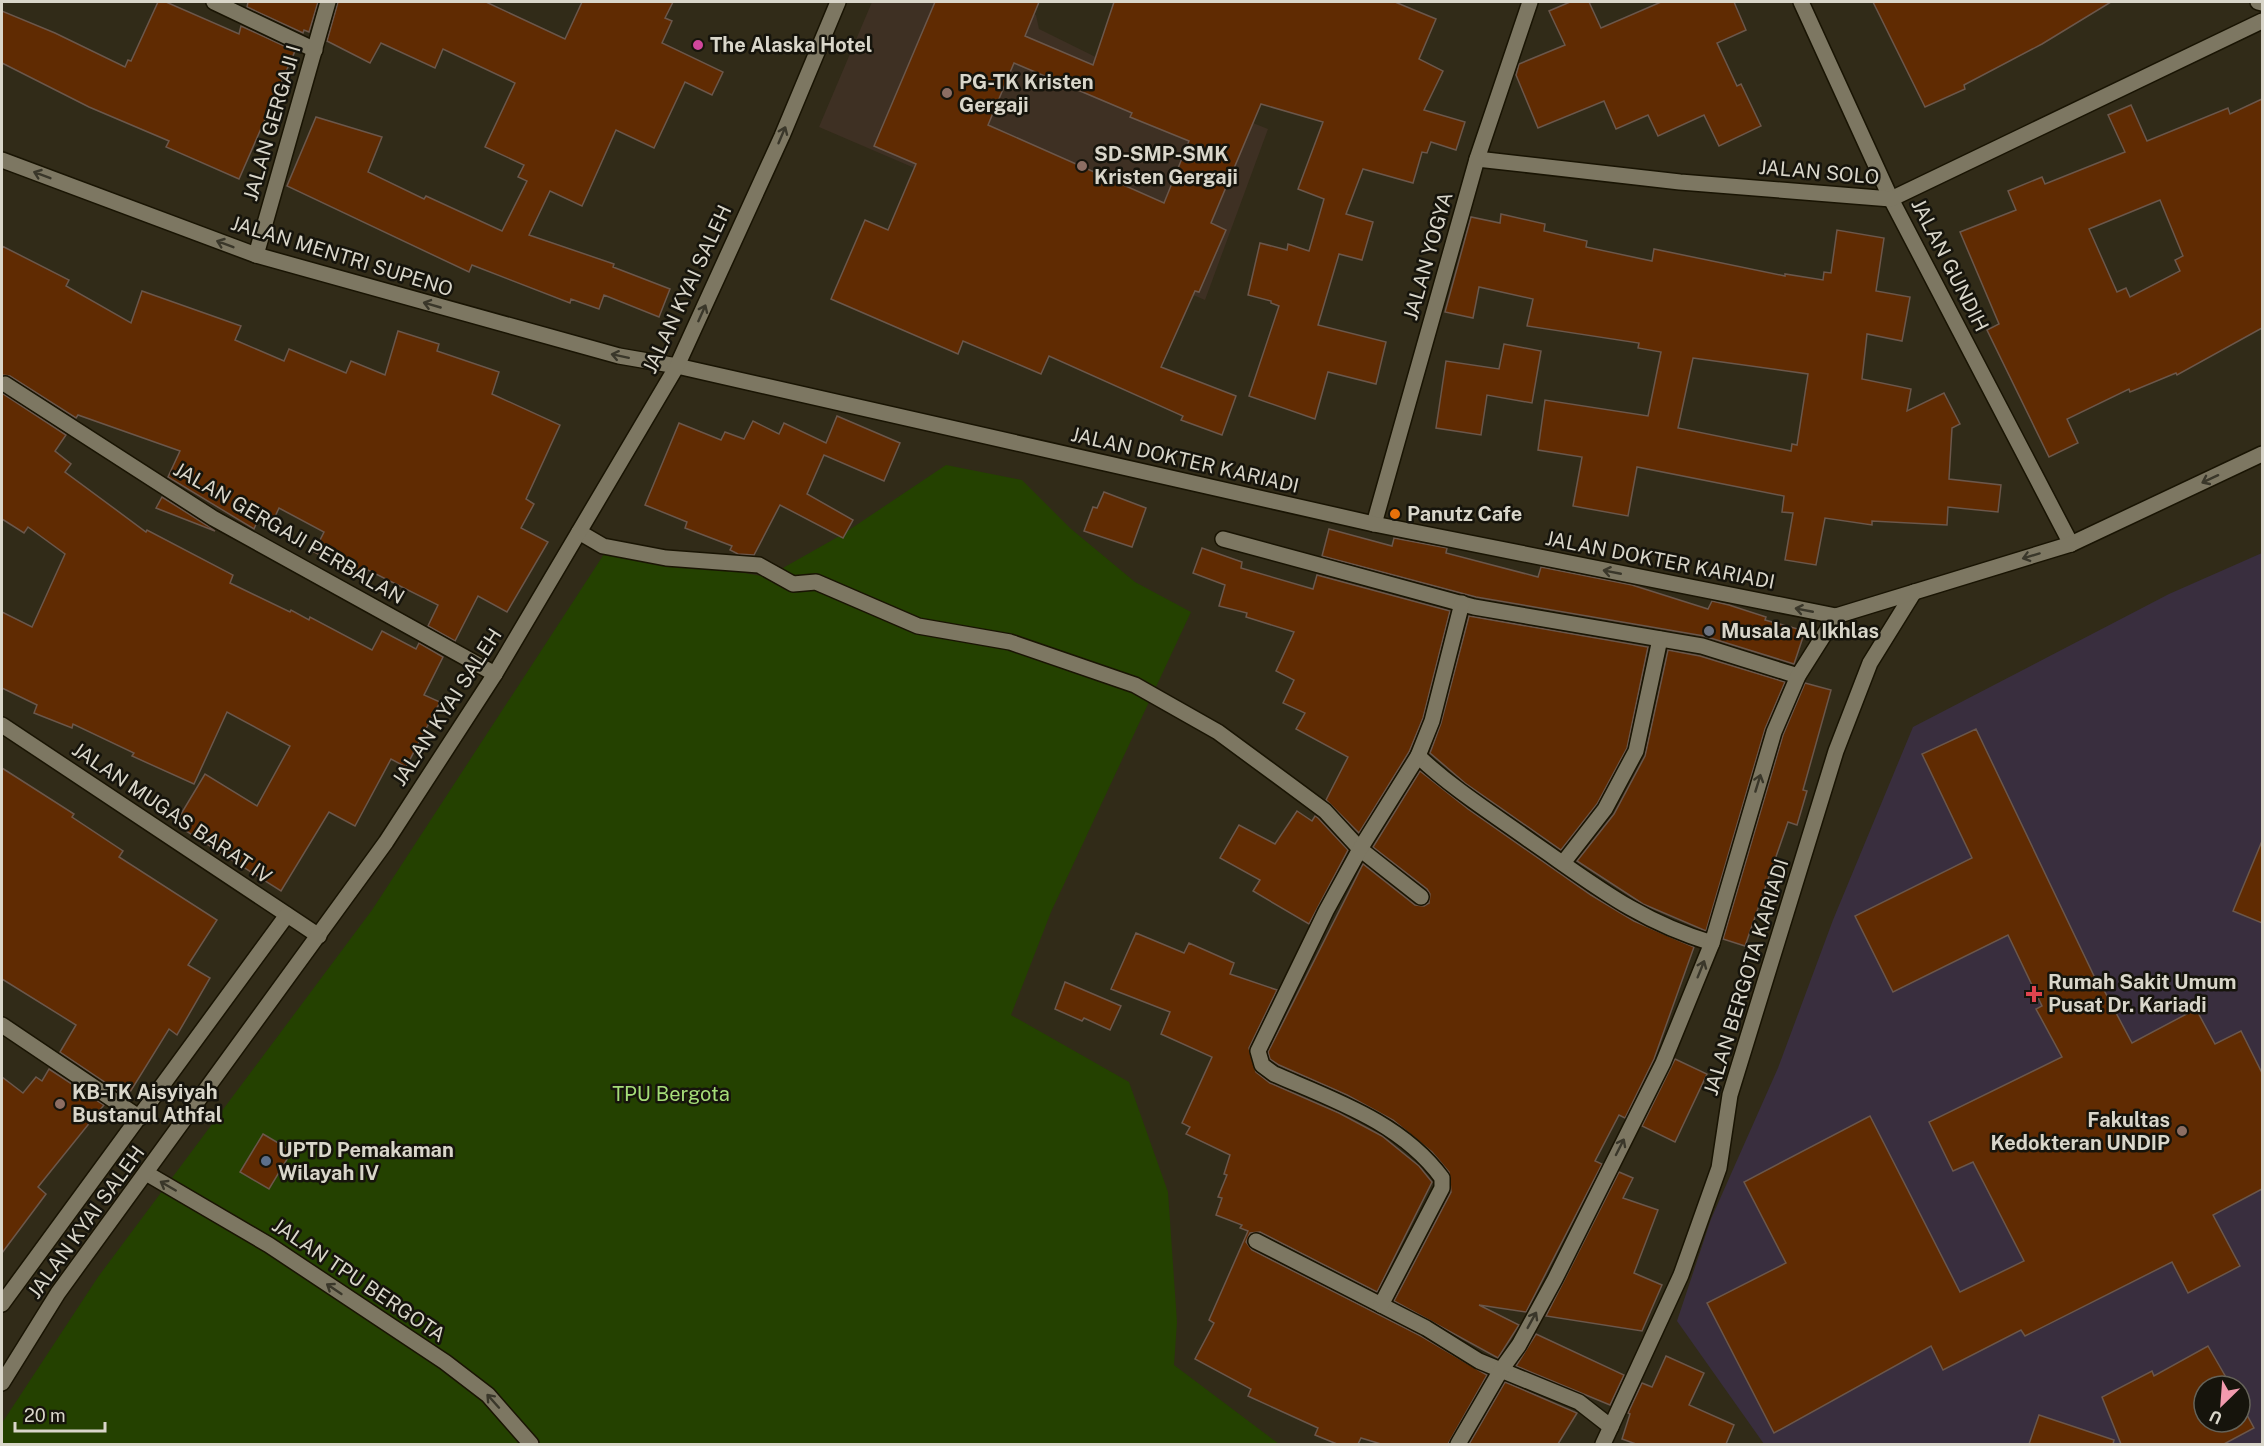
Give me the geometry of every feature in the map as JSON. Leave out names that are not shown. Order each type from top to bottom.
[{"type":"street","points":[[214,2],[315,50]]},
{"type":"street","name":"JALAN GERGAJI I","points":[[256,255],[328,2]]},
{"type":"street","name":"JALAN KYAI SALEH","points":[[2,1383],[58,1293],[386,842],[495,674],[677,366],[777,146],[838,2]]},
{"type":"street","name":"JALAN YOGYA","points":[[1374,524],[1477,159],[1530,2]]},
{"type":"street","name":"JALAN GUNDIH","points":[[1801,2],[1891,199],[2072,544]]},
{"type":"street","points":[[2258,2],[2262,3]]},
{"type":"street","name":"JALAN SOLO","points":[[1477,159],[1680,182],[1891,199],[2262,21]]},
{"type":"street","name":"JALAN MENTRI SUPENO","points":[[2,160],[256,255],[619,356],[677,366]]},
{"type":"street","name":"JALAN DOKTER KARIADI","points":[[677,366],[1374,524],[1836,616],[2072,544],[2262,454]]},
{"type":"street","name":"JALAN GERGAJI PERBALAN","points":[[5,384],[213,518],[495,674]]},
{"type":"street","points":[[579,532],[603,546],[666,558],[759,565],[793,584],[816,582],[918,626],[1010,642],[1135,685],[1218,732],[1325,811],[1360,849],[1421,897]]},
{"type":"street","points":[[1223,539],[1462,603],[1702,646],[1798,676]]},
{"type":"street","name":"JALAN BERGOTA KARIADI","points":[[1603,1444],[1681,1275],[1719,1168],[1730,1095],[1836,751],[1870,663],[1914,592]]},
{"type":"street","points":[[1381,1305],[1442,1188],[1442,1178],[1405,1141],[1369,1116],[1274,1074],[1262,1065],[1258,1051],[1309,942],[1360,849],[1418,756],[1432,721],[1462,603]]},
{"type":"street","points":[[1458,1444],[1501,1370],[1519,1345],[1555,1279],[1663,1063],[1712,943],[1774,732],[1798,676],[1836,616]]},
{"type":"street","points":[[1563,863],[1605,809],[1636,752],[1660,639]]},
{"type":"street","name":"JALAN MUGAS BARAT IV","points":[[2,725],[319,936]]},
{"type":"street","points":[[1418,756],[1443,780],[1593,886],[1650,921],[1712,943]]},
{"type":"street","points":[[2,1304],[287,915]]},
{"type":"street","points":[[2,1025],[140,1118]]},
{"type":"street","name":"JALAN TPU BERGOTA","points":[[146,1173],[269,1245],[445,1362],[488,1395],[531,1444]]},
{"type":"street","points":[[1256,1241],[1426,1328],[1479,1361],[1579,1402],[1611,1427]]},
{"type":"shaded area","name":"SD-SMP-SMK Kristen Gergaji","points":[[872,2],[1001,2],[1036,15],[1039,29],[1132,75],[1268,129],[1205,300],[1047,233],[996,203],[819,127]]},
{"type":"shaded area","name":"Rumah Sakit Umum Pusat Dr. Kariadi","points":[[2262,553],[2262,1444],[1764,1444],[1677,1321],[1711,1219],[1778,1068],[1833,920],[1913,727],[2169,594]]},
{"type":"green space","name":"TPU Bergota","points":[[946,465],[1022,480],[1070,528],[1135,582],[1191,612],[1051,912],[1011,1015],[1129,1082],[1168,1192],[1177,1322],[1174,1365],[1279,1444],[2,1444],[2,1423],[98,1277],[372,910],[608,548],[767,577],[843,534]]},
{"type":"building","points":[[158,2],[166,2],[239,34],[241,26],[295,51],[239,179],[166,147],[169,141],[89,107],[2,63],[2,11],[55,33],[125,67],[128,60],[131,61]]},
{"type":"building","points":[[248,2],[318,2],[309,32],[304,30],[303,33],[247,7]]},
{"type":"building","points":[[338,2],[486,2],[565,39],[582,2],[673,2],[665,18],[672,21],[662,43],[723,72],[712,95],[685,82],[654,148],[616,130],[582,206],[550,191],[529,235],[614,264],[613,267],[670,289],[659,317],[604,295],[599,309],[571,299],[570,303],[472,265],[469,272],[287,186],[316,117],[382,137],[368,172],[424,199],[426,196],[502,231],[527,181],[518,177],[524,165],[485,147],[515,83],[443,49],[435,68],[381,43],[370,63],[327,41]]},
{"type":"building","points":[[935,2],[1039,2],[1025,36],[1093,65],[1114,2],[1395,2],[1436,19],[1419,59],[1443,71],[1424,110],[1465,122],[1456,150],[1431,142],[1427,153],[1422,152],[1413,183],[1363,169],[1346,214],[1373,222],[1362,260],[1339,254],[1318,325],[1386,342],[1376,384],[1328,372],[1315,419],[1249,396],[1279,306],[1271,301],[1248,295],[1260,243],[1287,250],[1288,244],[1309,251],[1324,199],[1298,189],[1323,122],[1261,104],[1211,223],[1226,230],[1199,292],[1195,291],[1161,367],[1236,396],[1222,435],[1181,420],[1183,416],[1049,356],[1041,374],[963,341],[958,354],[831,299],[865,220],[888,230],[916,164],[874,146]],"holes":[[[1014,63],[1132,113],[1130,117],[1189,141],[1164,203],[988,125]]]},
{"type":"building","points":[[1570,2],[1589,2],[1601,28],[1661,2],[1734,2],[1746,30],[1717,43],[1737,86],[1741,84],[1761,126],[1719,146],[1704,115],[1658,136],[1648,115],[1616,129],[1604,101],[1538,128],[1516,75],[1519,64],[1565,45],[1549,11]]},
{"type":"building","points":[[1873,2],[2111,2],[2042,44],[1964,85],[1965,89],[1925,107]]},
{"type":"building","points":[[2262,99],[2262,328],[2177,375],[2176,373],[2130,392],[2129,389],[2067,419],[2078,443],[2049,457],[1987,330],[1999,324],[1960,232],[2016,210],[2008,191],[2042,177],[2045,184],[2125,152],[2108,115],[2131,105],[2147,141],[2228,108],[2230,114]],"holes":[[[2160,200],[2183,256],[2175,260],[2180,271],[2130,297],[2126,288],[2117,292],[2089,229]]]},
{"type":"building","points":[[1501,214],[1545,224],[1544,231],[1587,241],[1586,247],[1652,261],[1654,249],[1785,276],[1785,274],[1823,280],[1824,272],[1831,273],[1837,230],[1884,238],[1876,291],[1910,297],[1902,341],[1867,334],[1862,379],[1911,389],[1907,411],[1944,393],[1960,424],[1952,428],[1949,479],[2001,485],[1998,512],[1948,507],[1947,525],[1872,521],[1872,525],[1825,518],[1816,565],[1785,560],[1793,513],[1782,512],[1784,496],[1637,467],[1628,516],[1573,506],[1582,457],[1538,450],[1545,400],[1648,416],[1661,352],[1638,348],[1639,343],[1527,326],[1533,299],[1479,287],[1473,318],[1445,312],[1471,217],[1500,223]],"holes":[[[1693,358],[1808,374],[1797,445],[1792,444],[1791,451],[1678,428]]]},
{"type":"building","points":[[2,246],[69,280],[66,286],[131,323],[142,291],[241,326],[235,340],[284,361],[289,349],[346,373],[351,361],[385,375],[398,331],[439,344],[437,351],[499,372],[492,394],[560,425],[526,499],[534,504],[521,528],[548,542],[507,612],[478,596],[455,641],[428,626],[438,605],[364,568],[360,576],[314,552],[324,532],[279,508],[273,521],[260,515],[254,529],[168,477],[180,451],[78,415],[76,418],[10,376],[2,375]]},
{"type":"building","points":[[1504,344],[1541,351],[1532,403],[1487,395],[1481,435],[1436,428],[1446,361],[1499,369]]},
{"type":"building","points":[[2,393],[66,435],[55,451],[71,464],[65,472],[146,532],[147,530],[233,575],[230,583],[290,612],[291,610],[309,620],[310,617],[372,650],[382,631],[416,649],[419,643],[443,657],[424,695],[440,702],[406,767],[391,759],[355,826],[329,812],[281,891],[175,824],[205,774],[257,806],[290,746],[227,712],[194,784],[132,756],[134,753],[73,724],[72,728],[34,713],[37,705],[2,688],[2,612],[32,627],[65,554],[28,527],[24,533],[2,519]]},
{"type":"building","points":[[837,416],[900,443],[884,481],[824,455],[807,494],[853,520],[843,538],[780,505],[754,555],[738,554],[730,550],[732,546],[685,528],[687,522],[645,505],[679,423],[721,440],[725,432],[744,439],[753,421],[779,434],[784,423],[826,443]]},
{"type":"building","points":[[1104,492],[1146,508],[1132,547],[1084,531],[1093,507],[1097,508]]},
{"type":"building","points":[[162,497],[208,526],[215,531],[156,508]]},
{"type":"building","points":[[1329,529],[1392,546],[1394,538],[1447,548],[1446,553],[1538,577],[1541,567],[1632,585],[1708,609],[1712,601],[1766,617],[1765,620],[1805,631],[1794,664],[1704,636],[1476,597],[1322,556]]},
{"type":"building","points":[[1202,548],[1242,562],[1241,568],[1313,589],[1317,575],[1450,611],[1423,718],[1409,752],[1359,833],[1326,800],[1348,757],[1296,729],[1305,713],[1283,703],[1294,680],[1276,671],[1294,632],[1246,617],[1247,613],[1219,606],[1225,585],[1193,573]]},
{"type":"building","points":[[1469,616],[1648,647],[1627,748],[1597,804],[1561,850],[1465,783],[1430,753],[1441,723]]},
{"type":"building","points":[[1668,650],[1700,656],[1785,682],[1765,729],[1706,931],[1643,904],[1577,861],[1614,814],[1645,756]]},
{"type":"building","points":[[1805,683],[1831,690],[1803,790],[1807,791],[1797,825],[1788,822],[1745,946],[1723,939],[1783,735]]},
{"type":"building","points":[[1976,729],[2095,978],[2097,977],[2132,1043],[2196,1009],[2215,1044],[2241,1031],[2262,1073],[2262,1189],[2213,1215],[2240,1266],[2188,1293],[2172,1262],[2025,1336],[2021,1330],[1943,1370],[1931,1346],[1774,1433],[1707,1303],[1786,1263],[1744,1182],[1870,1116],[1960,1292],[2024,1261],[1973,1162],[1953,1171],[1929,1122],[2062,1057],[2036,1009],[2042,1006],[2008,935],[1893,992],[1855,916],[1972,858],[1922,754]]},
{"type":"building","points":[[2,768],[74,814],[72,817],[123,851],[119,857],[217,920],[188,965],[210,978],[177,1035],[169,1029],[127,1097],[60,1052],[76,1025],[2,979]]},
{"type":"building","points":[[1420,771],[1468,809],[1591,895],[1634,921],[1694,947],[1654,1059],[1625,1118],[1619,1115],[1595,1161],[1602,1164],[1526,1312],[1479,1305],[1519,1325],[1498,1358],[1394,1301],[1451,1192],[1449,1172],[1432,1152],[1393,1120],[1347,1095],[1279,1065],[1270,1059],[1268,1052],[1363,864],[1415,905],[1424,906],[1429,903],[1430,894],[1427,889],[1373,847]]},
{"type":"building","points":[[1297,811],[1312,821],[1315,816],[1318,818],[1348,850],[1309,924],[1253,891],[1260,880],[1220,858],[1239,825],[1275,844]]},
{"type":"building","points":[[2262,841],[2262,923],[2233,911]]},
{"type":"building","points":[[1136,933],[1184,953],[1189,943],[1234,963],[1230,974],[1277,990],[1249,1048],[1256,1072],[1270,1083],[1339,1113],[1382,1136],[1419,1166],[1432,1182],[1377,1292],[1260,1232],[1250,1233],[1246,1242],[1252,1250],[1421,1336],[1487,1375],[1448,1444],[1381,1444],[1361,1438],[1358,1444],[1337,1444],[1315,1435],[1318,1428],[1248,1396],[1251,1389],[1195,1359],[1214,1323],[1209,1320],[1248,1231],[1240,1228],[1242,1225],[1216,1215],[1222,1198],[1218,1197],[1227,1175],[1224,1174],[1230,1155],[1186,1134],[1190,1127],[1182,1123],[1212,1057],[1161,1034],[1170,1012],[1111,989]]},
{"type":"building","points":[[1065,982],[1121,1006],[1110,1030],[1084,1018],[1082,1021],[1055,1009]]},
{"type":"building","points":[[1675,1059],[1707,1074],[1675,1142],[1642,1126]]},
{"type":"building","points":[[49,1069],[104,1105],[38,1187],[46,1194],[2,1253],[2,1077],[23,1093],[36,1077],[42,1081]]},
{"type":"building","name":"UPTD Pemakaman Wilayah IV","points":[[263,1134],[292,1151],[269,1189],[240,1172]]},
{"type":"building","points":[[1619,1172],[1633,1178],[1623,1198],[1658,1210],[1634,1273],[1662,1285],[1642,1331],[1546,1316]]},
{"type":"building","points":[[1536,1334],[1624,1375],[1610,1405],[1516,1366]]},
{"type":"building","points":[[2208,1346],[2224,1374],[2192,1374],[2192,1434],[2243,1434],[2224,1444],[2121,1444],[2102,1397],[2152,1371],[2154,1376]]},
{"type":"building","points":[[1666,1356],[1704,1373],[1689,1405],[1734,1425],[1726,1444],[1636,1444],[1622,1439],[1630,1414],[1628,1413],[1642,1383],[1652,1387]]},
{"type":"building","points":[[1505,1382],[1577,1413],[1558,1444],[1469,1444]]},
{"type":"building","points":[[2039,1415],[2114,1440],[2113,1444],[2029,1444]]},
{"type":"place","name":"The Alaska Hotel","points":[[698,45]]},
{"type":"place","name":"PG-TK Kristen Gergaji","points":[[947,93]]},
{"type":"place","name":"SD-SMP-SMK Kristen Gergaji","points":[[1082,166]]},
{"type":"place","name":"Panutz Cafe","points":[[1395,514]]},
{"type":"place","name":"Musala Al Ikhlas","points":[[1709,631]]},
{"type":"place","name":"Rumah Sakit Umum Pusat Dr. Kariadi","points":[[2034,994]]},
{"type":"place","name":"KB-TK Aisyiyah Bustanul Athfal","points":[[60,1104]]},
{"type":"place","name":"Fakultas Kedokteran UNDIP","points":[[2182,1131]]},
{"type":"place","name":"UPTD Pemakaman Wilayah IV","points":[[266,1161]]}]
